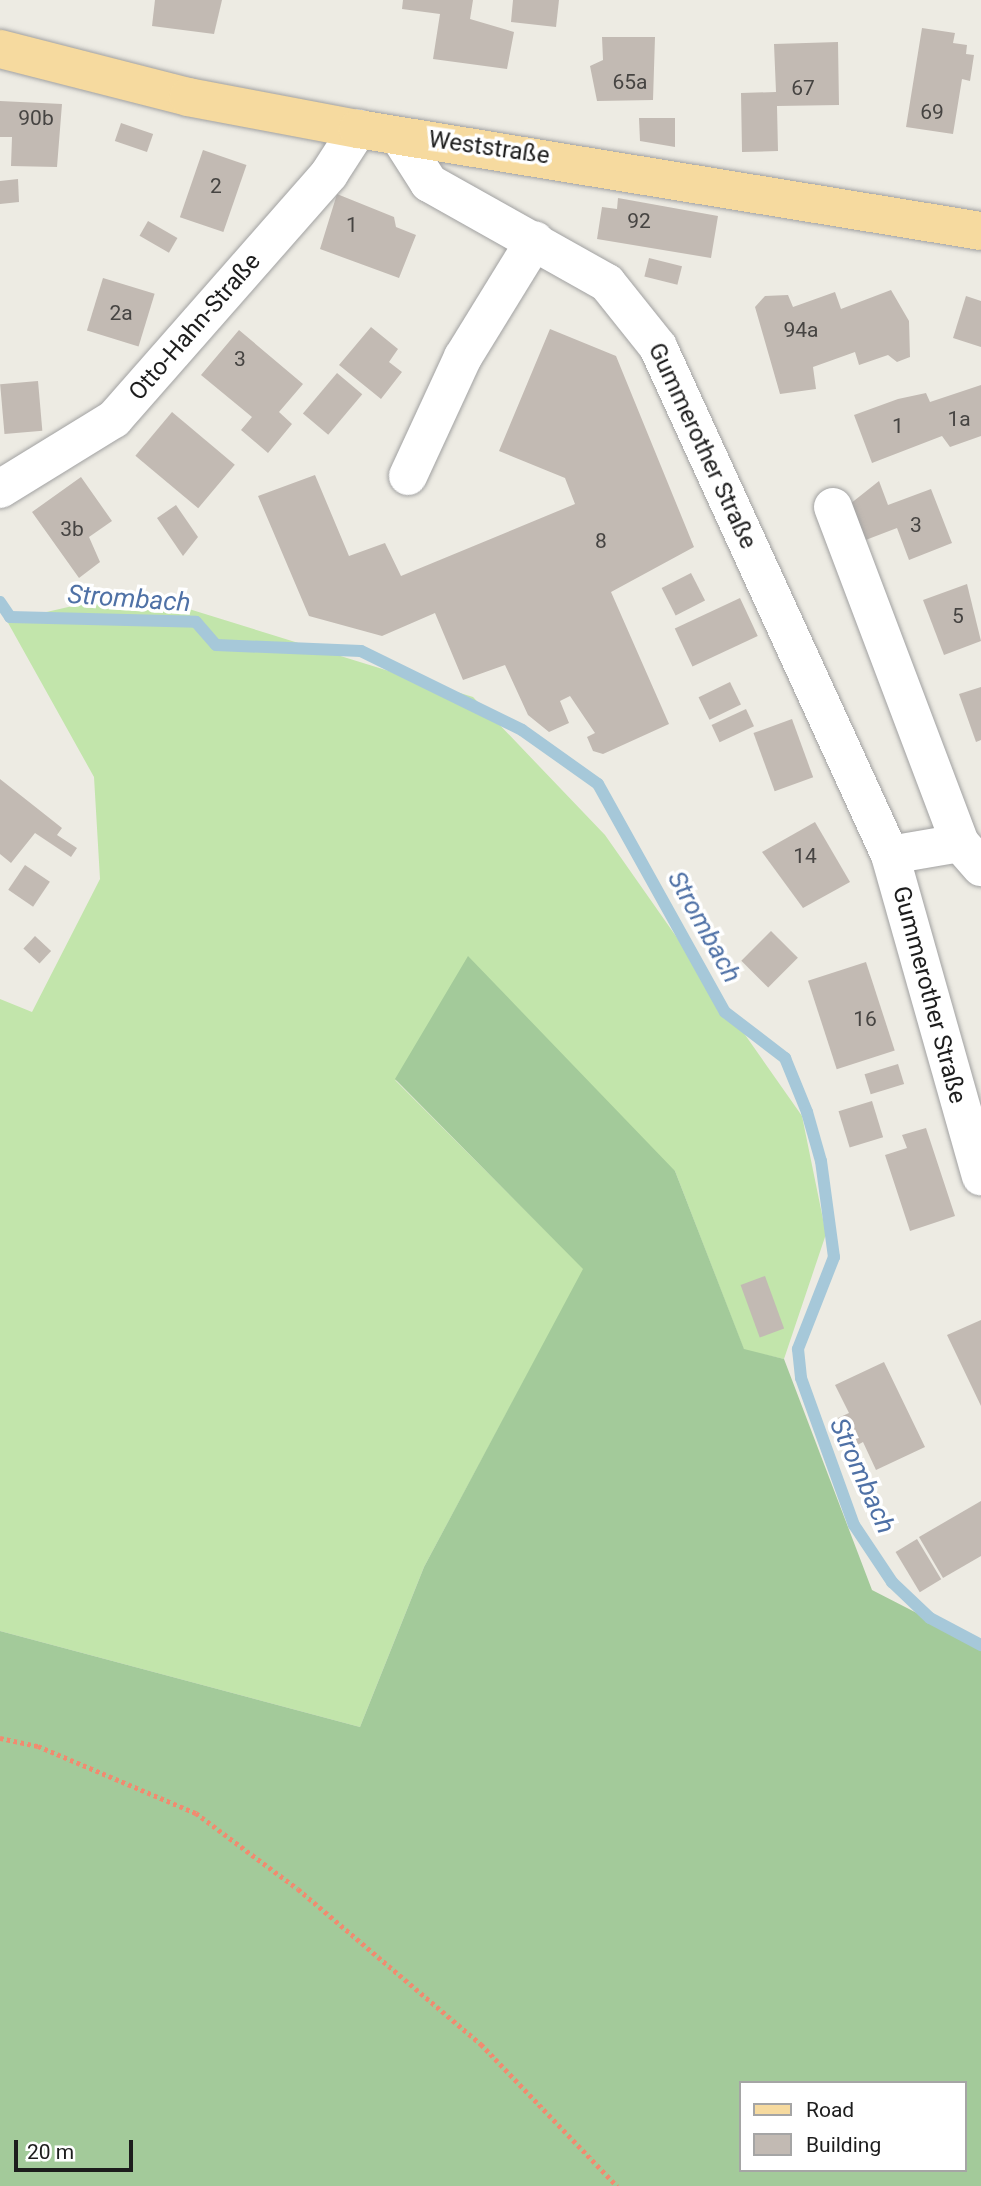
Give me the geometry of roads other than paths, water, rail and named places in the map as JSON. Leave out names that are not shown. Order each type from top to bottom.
[{"type":"main road","name":"Weststraße","points":[[0,49],[188,97],[399,136],[625,167],[981,231]]},
{"type":"street","name":"Otto-Hahn-Straße","points":[[0,488],[114,419],[329,174],[358,128]]},
{"type":"street","name":"Gummerother Straße","points":[[399,136],[429,183],[607,283],[658,347],[890,855],[981,1175]]},
{"type":"street","points":[[408,475],[463,357],[534,240]]},
{"type":"street","name":"Gummerother Straße","points":[[833,507],[971,855],[890,855]]},
{"type":"waterway","name":"Strombach","points":[[0,602],[10,617],[196,622],[216,645],[361,651],[522,730],[598,784],[725,1012],[785,1058],[807,1112],[821,1161],[834,1257],[798,1349],[801,1378],[854,1525],[892,1582],[930,1618],[981,1645]]}]
